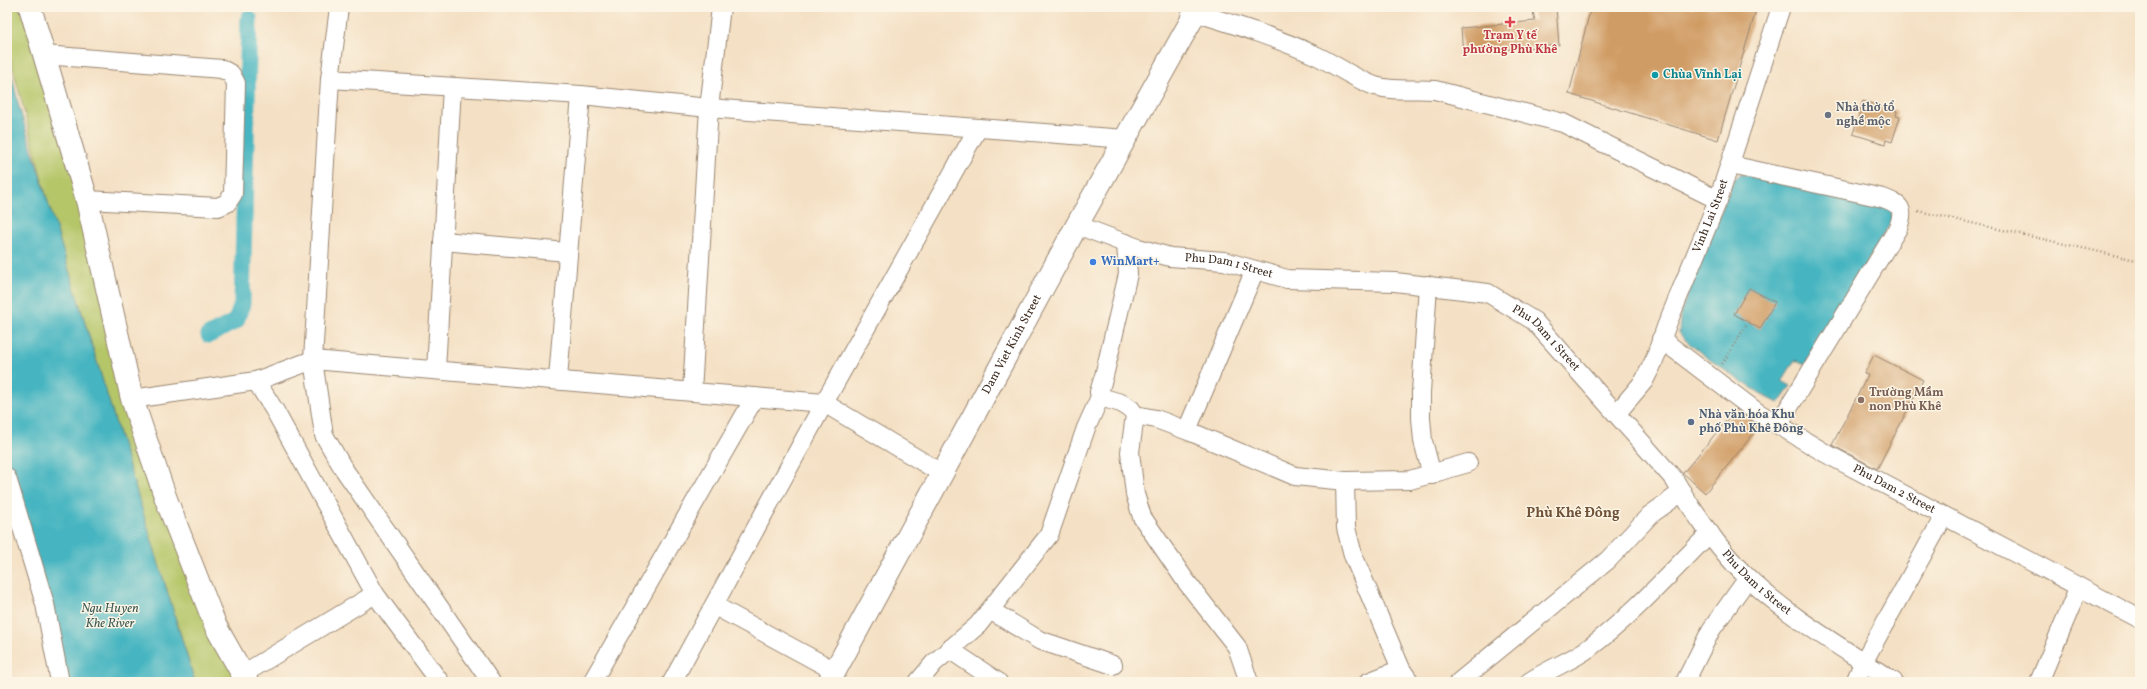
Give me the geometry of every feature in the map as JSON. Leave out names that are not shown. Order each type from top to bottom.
[{"type":"main road","points":[[30,7],[87,200],[132,399],[166,499],[216,627],[245,678]]},
{"type":"main road","name":"Dam Viet Kinh Street","points":[[832,676],[944,474],[1077,225],[1191,21],[1195,9]]},
{"type":"street","points":[[339,7],[330,79],[312,360],[324,435],[343,468],[491,682]]},
{"type":"street","points":[[692,392],[709,108],[721,7]]},
{"type":"street","name":"Vinh Lai Street","points":[[1617,413],[1644,381],[1654,362],[1661,339],[1718,200],[1781,7]]},
{"type":"street","points":[[1195,9],[1259,32],[1318,57],[1374,85],[1401,90],[1415,88],[1435,90],[1563,123],[1718,200]]},
{"type":"street","points":[[44,55],[222,69],[231,74],[236,83],[233,194],[227,203],[218,207],[87,200]]},
{"type":"street","points":[[330,79],[581,95],[709,108],[1126,139]]},
{"type":"street","points":[[436,370],[452,87]]},
{"type":"street","points":[[558,379],[567,252],[581,95]]},
{"type":"street","points":[[672,682],[715,606],[824,402],[978,128]]},
{"type":"street","points":[[1730,165],[1883,198],[1900,207],[1901,219],[1898,228],[1778,425]]},
{"type":"street","name":"Phu Dam 1 Street","points":[[1077,225],[1126,243],[1170,256],[1224,260],[1288,279],[1395,282],[1488,293],[1534,321],[1674,479],[1710,533],[1748,578],[1766,594],[1894,682]]},
{"type":"street","points":[[443,241],[567,252]]},
{"type":"street","points":[[918,682],[949,649],[978,625],[1049,535],[1086,428],[1100,398],[1099,392],[1128,274],[1126,243]]},
{"type":"street","points":[[1187,430],[1255,270]]},
{"type":"street","points":[[1428,286],[1421,418],[1423,441],[1432,475]]},
{"type":"street","name":"Phu Dam 2 Street","points":[[1661,339],[1778,425],[1825,453],[2140,619]]},
{"type":"street","points":[[132,399],[256,381],[312,360],[824,402],[944,474]]},
{"type":"street","points":[[256,381],[275,411],[374,594],[440,682]]},
{"type":"street","points":[[592,682],[755,397]]},
{"type":"street","points":[[1100,398],[1121,403],[1131,409],[1135,415],[1130,452],[1135,494],[1142,517],[1185,580],[1237,647],[1249,682]]},
{"type":"street","points":[[1135,415],[1156,419],[1187,430],[1295,476],[1345,481],[1410,480],[1432,475],[1468,463]]},
{"type":"street","points":[[7,478],[45,604],[60,682]]},
{"type":"street","points":[[1345,481],[1346,528],[1354,555],[1405,675],[1368,682]]},
{"type":"street","points":[[1459,682],[1608,560],[1650,516],[1682,492]]},
{"type":"street","points":[[1855,682],[1864,661],[1944,516]]},
{"type":"street","points":[[1529,682],[1563,665],[1590,648],[1643,600],[1710,533]]},
{"type":"street","points":[[1685,682],[1711,630],[1748,578]]},
{"type":"street","points":[[2039,682],[2079,587]]},
{"type":"street","points":[[245,678],[374,594]]},
{"type":"street","points":[[715,606],[832,676]]},
{"type":"street","points":[[990,610],[1039,640],[1113,665]]},
{"type":"street","points":[[949,649],[998,682]]},
{"type":"path","points":[[1900,207],[2140,261]]},
{"type":"path","points":[[1714,378],[1747,324]]},
{"type":"green space","points":[[7,7],[30,7],[132,399],[247,682],[195,682],[47,199],[7,45]]},
{"type":"water","name":"Ngu Huyen Khe River","points":[[7,55],[19,107],[195,682],[60,682],[7,478]]},
{"type":"water","points":[[1742,174],[1888,207],[1891,211],[1893,219],[1805,365],[1795,360],[1782,381],[1791,386],[1779,403],[1708,358],[1679,332],[1681,311],[1734,179]]},
{"type":"building","points":[[1532,7],[1556,7],[1559,45],[1463,54],[1461,28],[1535,21]]},
{"type":"building","name":"Chùa Vĩnh Lại","points":[[1591,7],[1757,7],[1718,140],[1569,94]]},
{"type":"building","points":[[1863,101],[1897,111],[1896,116],[1900,117],[1892,142],[1886,140],[1885,144],[1853,134]]},
{"type":"building","points":[[1749,288],[1775,302],[1760,329],[1734,314]]},
{"type":"building","points":[[1874,355],[1923,380],[1877,469],[1832,445],[1868,375],[1864,374]]},
{"type":"building","points":[[1736,409],[1759,427],[1705,493],[1683,473]]},
{"type":"waterway","points":[[209,335],[236,321],[242,304],[249,18]]},
{"type":"place","name":"Trạm Y tế phường Phù Khê","points":[[1510,22]]},
{"type":"place","name":"Chùa Vĩnh Lại","points":[[1655,75]]},
{"type":"place","name":"Nhà thờ tổ nghề mộc","points":[[1828,115]]},
{"type":"place","name":"WinMart+","points":[[1093,262]]},
{"type":"place","name":"Trường Mầm non Phù Khê","points":[[1861,400]]},
{"type":"place","name":"Nhà văn hóa Khu phố Phù Khê Đông","points":[[1691,422]]},
{"type":"district","name":"Phù Khê Đông","points":[[1573,513]]}]
